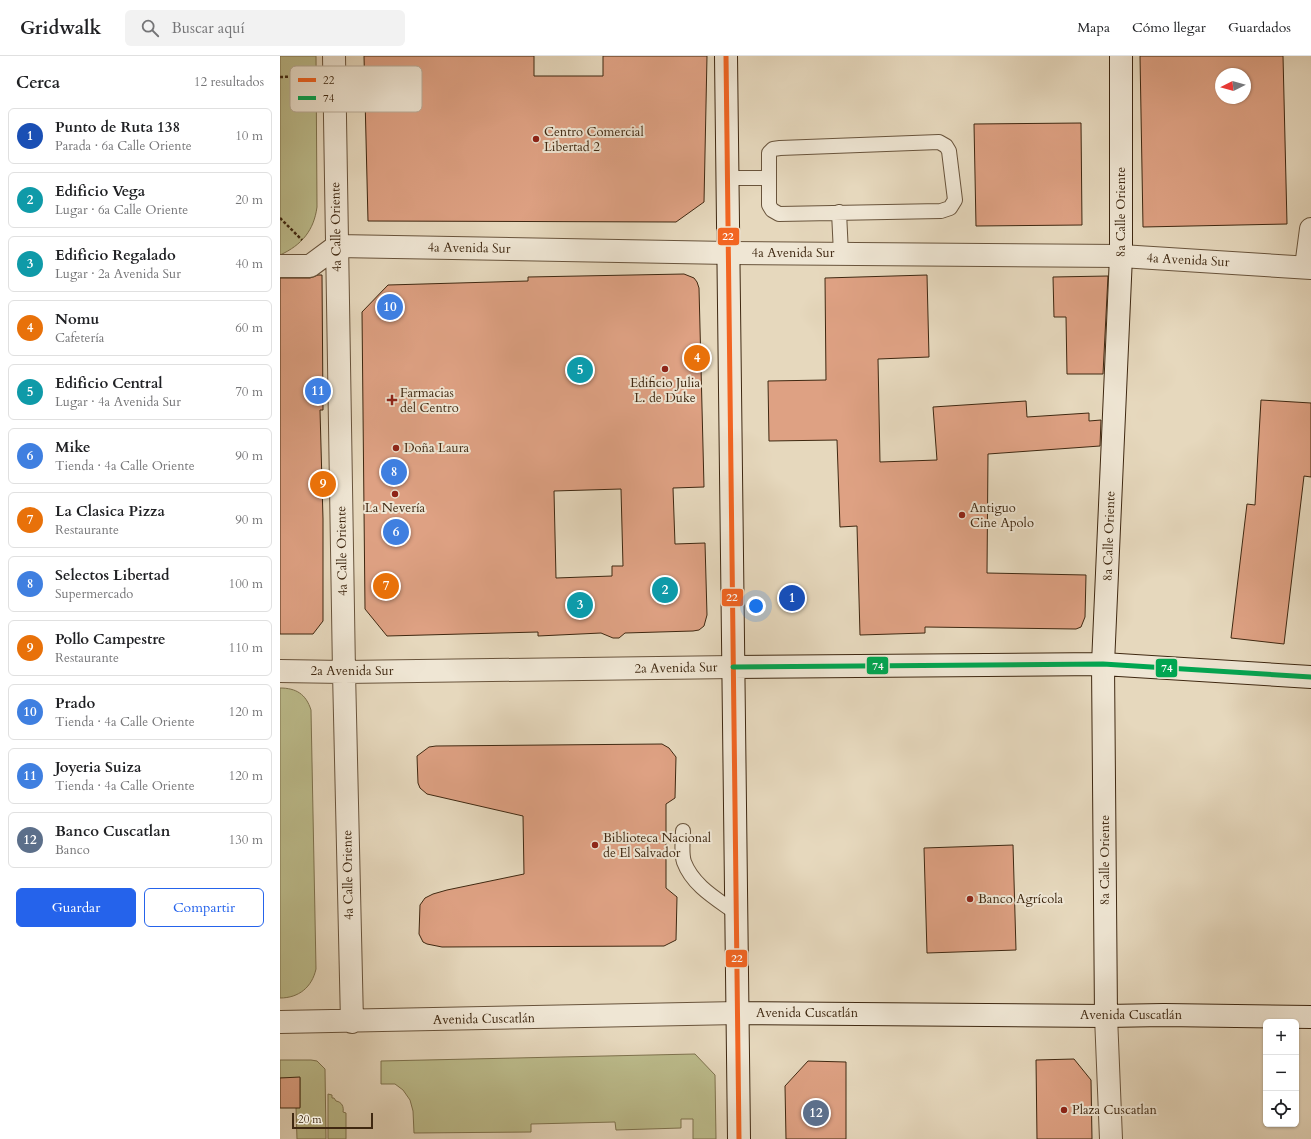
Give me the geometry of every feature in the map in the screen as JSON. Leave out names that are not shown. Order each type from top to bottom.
[{"type":"street","points":[[726,56],[739,1139]]},
{"type":"street","name":"8a Calle Oriente","points":[[1111,1139],[1106,1016],[1104,664],[1121,256],[1121,56]]},
{"type":"street","name":"4a Calle Oriente","points":[[335,112],[344,672],[352,1022]]},
{"type":"street","points":[[1309,268],[1311,229]]},
{"type":"street","points":[[280,266],[310,266],[337,246]]},
{"type":"street","name":"4a Avenida Sur","points":[[337,246],[728,253],[1121,256],[1309,268]]},
{"type":"street","name":"2a Avenida Sur","points":[[280,671],[344,672],[1104,664],[1311,677]]},
{"type":"street","name":"Avenida Cuscatlán","points":[[280,1022],[352,1022],[738,1014],[1164,1015],[1311,1017]]},
{"type":"lane","points":[[939,142],[946,146],[949,151],[955,200],[950,208],[941,211],[839,212],[779,214],[772,210],[769,205],[769,153],[773,149],[780,148],[939,142]]},
{"type":"lane","points":[[727,178],[768,178]]},
{"type":"lane","points":[[839,212],[841,254]]},
{"type":"lane","points":[[683,831],[684,861],[693,878],[709,894],[736,913]]},
{"type":"path","points":[[280,77],[290,75]]},
{"type":"path","points":[[280,218],[302,241],[317,260]]},
{"type":"green space","points":[[280,56],[316,56],[316,66],[290,66],[290,112],[316,112],[317,207],[313,223],[306,236],[295,247],[280,255]]},
{"type":"green space","points":[[280,688],[291,689],[300,693],[309,704],[311,710],[316,969],[311,981],[304,990],[293,996],[280,998]]},
{"type":"green space","points":[[695,1054],[715,1075],[716,1139],[693,1139],[693,1119],[681,1119],[681,1128],[616,1130],[615,1122],[531,1124],[531,1132],[414,1133],[413,1111],[410,1100],[403,1090],[395,1084],[381,1084],[381,1061]]},
{"type":"green space","points":[[280,1060],[317,1061],[325,1069],[326,1139],[297,1139],[296,1108],[300,1107],[300,1078],[280,1078]]},
{"type":"green space","points":[[328,1094],[332,1095],[332,1098],[341,1104],[343,1107],[343,1112],[346,1113],[346,1139],[328,1139]]},
{"type":"building","name":"Centro Comercial Libertad 2","points":[[364,56],[534,56],[534,76],[603,76],[603,56],[707,56],[704,202],[676,222],[368,221],[365,112],[422,112],[422,66],[364,66]]},
{"type":"building","points":[[1140,56],[1283,56],[1287,224],[1143,227]]},
{"type":"building","points":[[1081,123],[1082,225],[976,226],[974,124]]},
{"type":"building","points":[[684,274],[694,278],[697,282],[699,288],[704,487],[673,488],[675,544],[705,543],[707,615],[704,626],[699,630],[625,633],[619,638],[613,638],[601,633],[538,636],[538,632],[387,636],[365,609],[362,312],[388,285],[528,281],[528,277]],"holes":[[[621,489],[623,566],[612,566],[612,576],[556,578],[554,491]]]},
{"type":"building","points":[[322,275],[323,410],[320,410],[323,519],[323,621],[313,634],[280,634],[280,278],[310,278]]},
{"type":"building","points":[[927,275],[929,357],[878,359],[880,462],[937,460],[933,407],[1026,401],[1027,417],[1089,413],[1089,421],[1101,420],[1100,446],[988,454],[987,573],[1086,575],[1085,617],[1081,627],[1076,629],[925,627],[925,633],[860,635],[857,526],[840,527],[837,440],[769,441],[768,381],[826,380],[825,278]]},
{"type":"building","points":[[1108,276],[1103,374],[1067,374],[1066,317],[1054,317],[1053,277]]},
{"type":"building","points":[[1261,400],[1311,403],[1311,477],[1304,476],[1284,644],[1231,638],[1247,504],[1255,505]]},
{"type":"building","name":"Biblioteca Nacional de El Salvador","points":[[662,744],[669,748],[676,757],[675,798],[666,804],[666,888],[677,897],[676,940],[664,946],[442,947],[423,942],[419,934],[420,905],[425,898],[447,890],[524,874],[523,816],[427,794],[420,788],[418,783],[417,756],[429,747],[436,746]]},
{"type":"building","name":"Banco Agrícola","points":[[1013,845],[1016,950],[927,953],[924,848]]},
{"type":"building","name":"Plaza Cuscatlan","points":[[1074,1059],[1091,1080],[1092,1139],[1037,1139],[1036,1060]]},
{"type":"building","points":[[808,1061],[846,1062],[846,1139],[786,1139],[785,1086]]},
{"type":"building","points":[[300,1077],[300,1108],[280,1108],[280,1078]]},
{"type":"transit line","name":"22","points":[[726,56],[739,1139]]},
{"type":"transit line","name":"74","points":[[733,667],[1103,664],[1311,677]]},
{"type":"place","name":"Centro Comercial Libertad 2","points":[[536,139]]},
{"type":"place","name":"Prado","points":[[390,307]]},
{"type":"place","name":"Nomu","points":[[697,358]]},
{"type":"place","name":"Edificio Julia L. de Duke","points":[[665,369]]},
{"type":"place","name":"Edificio Central","points":[[580,370]]},
{"type":"place","name":"Joyeria Suiza","points":[[318,391]]},
{"type":"place","name":"Farmacias del Centro","points":[[392,400]]},
{"type":"place","name":"Doña Laura","points":[[396,448]]},
{"type":"place","name":"Selectos Libertad","points":[[394,472]]},
{"type":"place","name":"Pollo Campestre","points":[[323,484]]},
{"type":"place","name":"La Nevería","points":[[395,494]]},
{"type":"place","name":"Antiguo Cine Apolo","points":[[962,515]]},
{"type":"place","name":"Mike","points":[[396,532]]},
{"type":"place","name":"La Clasica Pizza","points":[[386,586]]},
{"type":"place","name":"Edificio Vega","points":[[665,590]]},
{"type":"place","name":"Punto de Ruta 138","points":[[792,598]]},
{"type":"place","name":"Edificio Regalado","points":[[580,605]]},
{"type":"place","name":"Biblioteca Nacional de El Salvador","points":[[595,845]]},
{"type":"place","name":"Banco Agrícola","points":[[970,899]]},
{"type":"place","name":"Plaza Cuscatlan","points":[[1064,1110]]},
{"type":"place","name":"Banco Cuscatlan","points":[[816,1113]]}]
